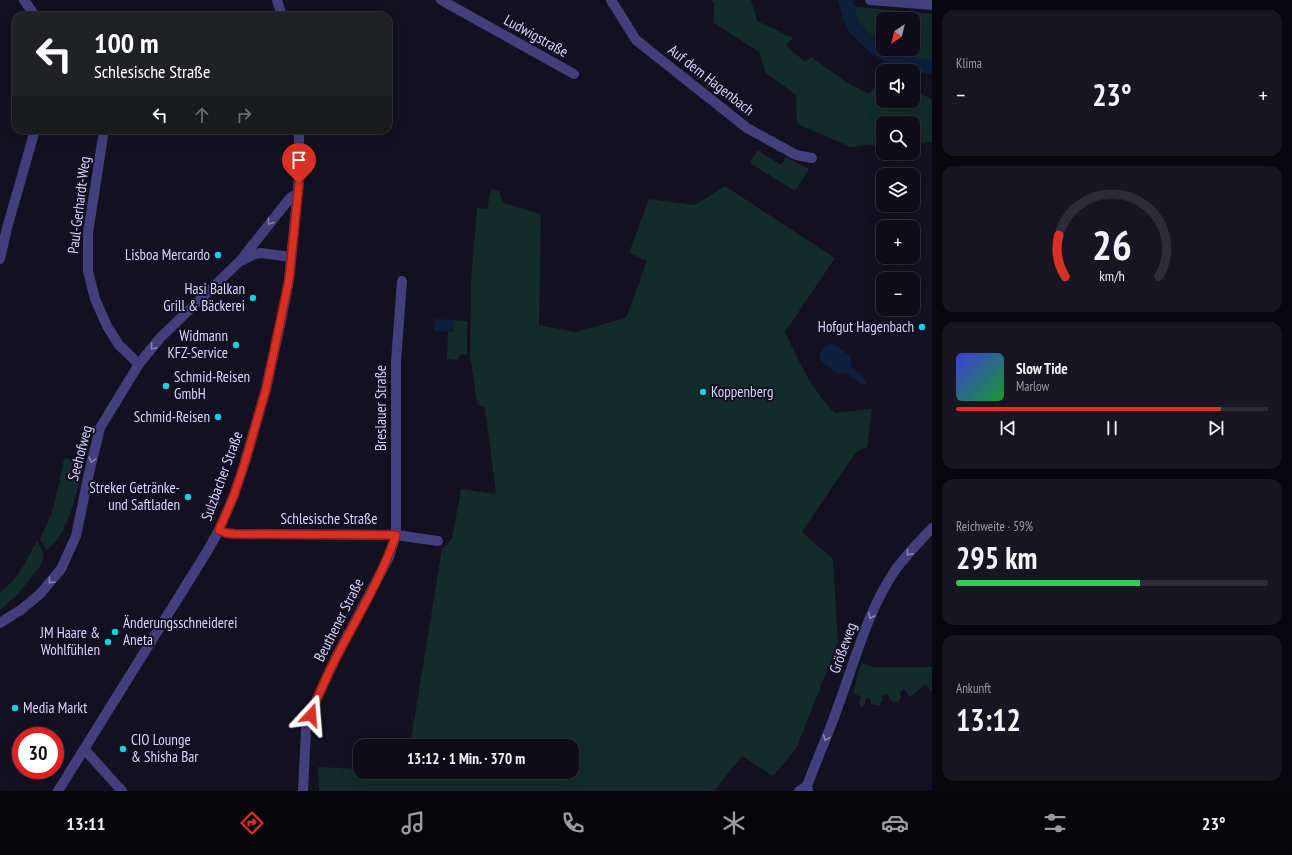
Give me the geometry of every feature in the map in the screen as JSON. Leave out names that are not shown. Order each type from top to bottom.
[{"type":"street","points":[[24,0],[32,12]]},
{"type":"street","points":[[277,0],[281,12]]},
{"type":"street","name":"Ludwigstraße","points":[[441,0],[574,74]]},
{"type":"street","name":"Auf dem Hagenbach","points":[[611,0],[636,40],[747,128],[796,155],[812,158]]},
{"type":"street","points":[[870,0],[932,5]]},
{"type":"street","points":[[0,260],[7,228],[34,134]]},
{"type":"street","name":"Paul-Gerhardt-Weg","points":[[103,134],[88,233],[88,271],[95,299],[107,326],[119,345],[139,364]]},
{"type":"street","name":"Sulzbacher Straße","points":[[58,791],[85,750],[219,530],[234,495],[266,389],[285,299],[298,196],[299,134]]},
{"type":"street","name":"Seehofweg","points":[[1,621],[22,609],[40,594],[61,569],[76,536],[100,428],[139,364],[160,338],[240,261],[282,206],[293,196],[298,196]]},
{"type":"street","name":"Seehofweg","points":[[240,261],[255,254],[261,253],[291,257]]},
{"type":"street","name":"Breslauer Straße","points":[[396,535],[396,361],[402,281]]},
{"type":"street","name":"Größeweg","points":[[805,789],[842,697],[864,632],[873,612],[896,570],[932,528]]},
{"type":"street","name":"Schlesische Straße","points":[[219,530],[226,533],[235,534],[396,535],[438,541]]},
{"type":"street","name":"Beuthener Straße","points":[[303,791],[306,730],[316,700],[336,657],[388,557],[396,535]]},
{"type":"street","points":[[85,750],[122,791]]},
{"type":"green space","points":[[710,0],[751,0],[757,21],[793,38],[786,45],[805,62],[811,57],[849,84],[869,94],[876,86],[876,108],[920,108],[920,92],[932,100],[932,142],[920,142],[920,116],[876,116],[876,145],[851,147],[797,124],[796,95],[766,73],[759,52],[714,23],[714,2]]},
{"type":"green space","points":[[849,6],[911,12],[876,12],[876,43],[861,29]]},
{"type":"green space","points":[[920,13],[932,14],[932,60],[901,58],[897,56],[920,56]]},
{"type":"green space","points":[[757,150],[781,165],[786,157],[809,169],[795,191],[750,163]]},
{"type":"green space","points":[[725,186],[835,258],[785,332],[801,365],[819,395],[835,413],[872,409],[867,447],[856,452],[802,532],[833,559],[838,643],[796,749],[773,776],[742,756],[714,791],[319,791],[318,767],[353,769],[353,779],[579,779],[579,739],[411,739],[442,549],[452,539],[461,489],[496,494],[485,408],[477,404],[470,354],[471,281],[477,208],[487,209],[491,189],[499,191],[503,203],[541,214],[539,325],[575,332],[626,318],[647,261],[629,253],[649,199],[695,205]]},
{"type":"green space","points":[[453,320],[467,321],[467,355],[461,354],[457,360],[447,359],[448,332],[453,332]]},
{"type":"green space","points":[[64,458],[79,462],[80,476],[73,505],[63,531],[57,540],[47,550],[40,539],[52,512]]},
{"type":"green space","points":[[37,541],[44,555],[41,565],[17,595],[0,610],[0,592],[13,581]]},
{"type":"green space","points":[[861,663],[873,667],[932,667],[932,691],[925,684],[911,697],[907,695],[908,693],[903,689],[900,693],[901,697],[899,701],[893,702],[889,699],[889,696],[885,694],[882,697],[883,700],[880,705],[871,703],[871,699],[867,698],[862,708],[859,704],[861,697],[853,693]]},
{"type":"water","points":[[435,319],[453,320],[452,332],[434,331]]},
{"type":"water","points":[[833,343],[850,356],[852,367],[866,380],[866,383],[863,385],[846,373],[838,374],[821,361],[819,356],[823,350],[826,346]]},
{"type":"waterway","points":[[845,0],[849,15],[856,29],[882,52],[897,60],[932,67]]},
{"type":"place","name":"Lisboa Mercardo","points":[[218,255]]},
{"type":"place","name":"Hasi Balkan Grill & Bäckerei","points":[[253,298]]},
{"type":"place","name":"Hofgut Hagenbach","points":[[922,327]]},
{"type":"place","name":"Widmann KFZ-Service","points":[[236,345]]},
{"type":"place","name":"Schmid-Reisen GmbH","points":[[166,386]]},
{"type":"place","name":"Koppenberg","points":[[703,392]]},
{"type":"place","name":"Schmid-Reisen","points":[[218,417]]},
{"type":"place","name":"Streker Getränke- und Saftladen","points":[[188,497]]},
{"type":"place","name":"Änderungsschneiderei Aneta","points":[[115,632]]},
{"type":"place","name":"JM Haare & Wohlfühlen","points":[[108,642]]},
{"type":"place","name":"Media Markt","points":[[15,708]]},
{"type":"place","name":"CIO Lounge & Shisha Bar","points":[[123,749]]},
{"type":"route","points":[[299,184],[289,280],[266,389],[234,495],[219,530],[226,533],[235,534],[396,535],[388,557],[336,657],[316,700],[311,715]]}]
